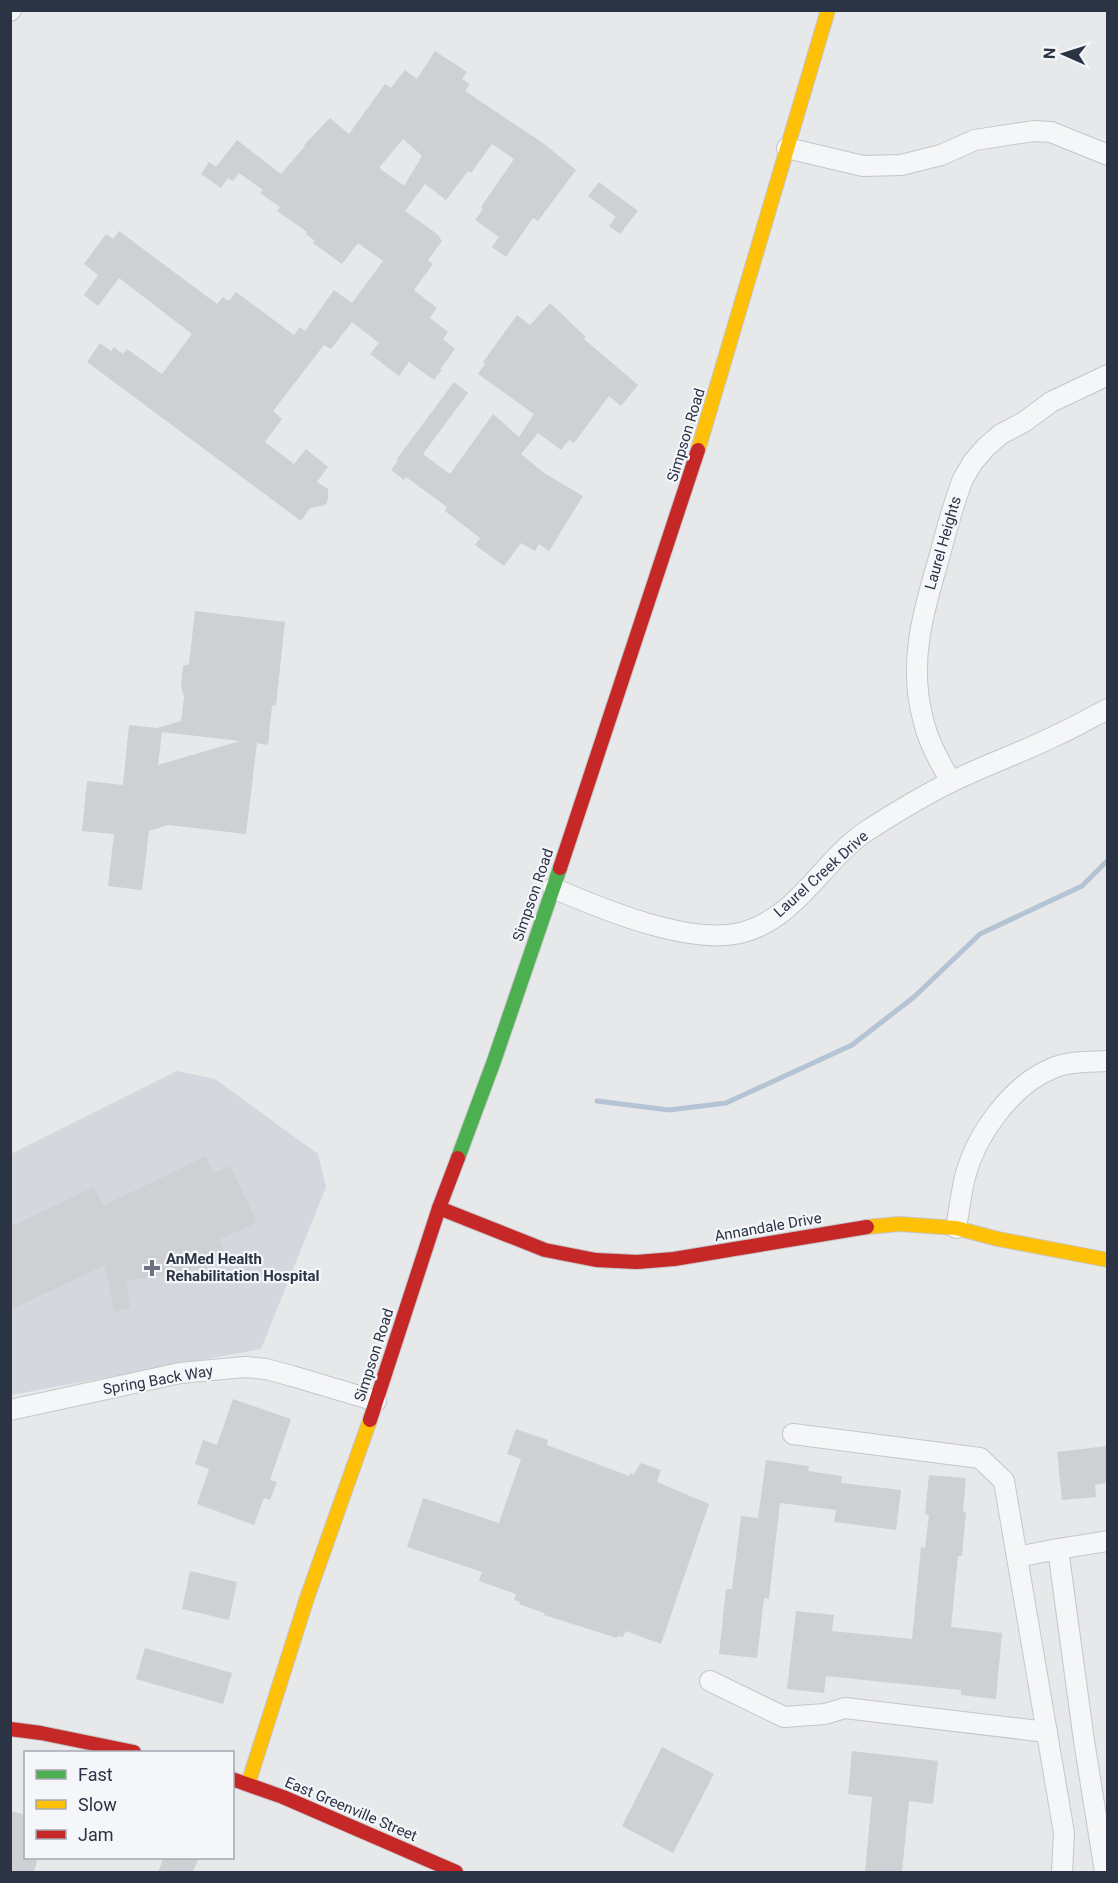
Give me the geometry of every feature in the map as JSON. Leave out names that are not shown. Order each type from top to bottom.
[{"type":"street","name":"Simpson Road","points":[[248,1784],[307,1598],[376,1401],[439,1208],[494,1061],[686,492],[828,10]]},
{"type":"street","points":[[787,148],[863,166],[901,165],[941,155],[975,140],[1035,131],[1051,132],[1107,154]]},
{"type":"street","name":"Laurel Heights","points":[[951,782],[928,738],[916,681],[916,661],[923,613],[956,497],[973,462],[1001,434],[1024,422],[1052,402],[1107,375]]},
{"type":"street","name":"Laurel Creek Drive","points":[[553,888],[644,922],[681,932],[713,936],[744,932],[764,925],[794,903],[821,873],[863,834],[951,782],[1056,736],[1107,709]]},
{"type":"street","points":[[956,1228],[965,1176],[972,1157],[1003,1107],[1036,1077],[1053,1068],[1072,1063],[1107,1061]]},
{"type":"street","name":"Annandale Drive","points":[[439,1208],[545,1250],[616,1262],[674,1259],[852,1229],[899,1224],[956,1228],[998,1239],[1107,1260]]},
{"type":"street","name":"Spring Back Way","points":[[10,1410],[180,1373],[245,1367],[266,1369],[376,1401]]},
{"type":"street","points":[[793,1434],[980,1458],[1004,1481],[1064,1833],[1062,1872]]},
{"type":"street","points":[[1017,1557],[1107,1541]]},
{"type":"street","points":[[1058,1549],[1084,1741],[1105,1872]]},
{"type":"street","points":[[710,1681],[784,1717],[825,1714],[845,1708],[1047,1732]]},
{"type":"street","points":[[10,1729],[129,1751]]},
{"type":"street","name":"East Greenville Street","points":[[234,1780],[395,1844],[456,1872]]},
{"type":"shaded area","name":"AnMed Health Rehabilitation Hospital","points":[[177,1071],[215,1079],[318,1154],[326,1187],[261,1349],[11,1395],[11,1154]]},
{"type":"building","points":[[435,51],[467,72],[462,79],[470,84],[465,91],[543,143],[576,170],[538,221],[533,218],[506,257],[492,247],[499,237],[475,220],[483,209],[481,207],[514,159],[492,144],[471,173],[468,171],[446,200],[425,184],[405,211],[437,234],[442,241],[428,260],[433,264],[414,290],[437,308],[430,318],[448,332],[443,339],[455,349],[434,380],[409,362],[399,376],[370,354],[379,343],[352,322],[331,349],[324,345],[273,411],[282,419],[265,442],[294,464],[306,449],[328,467],[317,482],[328,489],[326,505],[310,508],[301,521],[87,362],[100,343],[111,351],[114,347],[123,354],[127,349],[162,374],[192,334],[119,278],[98,306],[84,295],[98,275],[84,264],[106,234],[113,239],[119,231],[217,304],[223,297],[229,301],[236,292],[294,335],[300,327],[305,331],[334,290],[352,303],[383,261],[358,243],[342,264],[313,243],[315,241],[306,234],[307,232],[277,211],[280,207],[260,193],[263,190],[239,173],[233,181],[228,178],[221,188],[201,174],[209,162],[216,167],[237,140],[281,174],[330,118],[349,134],[385,84],[391,88],[405,70],[417,79]],"holes":[[[403,139],[422,156],[404,186],[379,168]]]},
{"type":"building","points":[[599,182],[638,211],[620,234],[609,226],[616,217],[588,196]]},
{"type":"building","points":[[550,303],[586,337],[584,339],[638,385],[621,406],[609,396],[574,443],[569,440],[561,450],[538,433],[521,454],[544,473],[583,496],[549,551],[539,544],[535,551],[521,543],[504,566],[475,545],[480,538],[445,511],[447,507],[406,477],[404,480],[391,470],[454,382],[468,393],[423,454],[450,474],[493,414],[519,437],[534,414],[478,374],[485,364],[483,362],[517,315],[530,325]]},
{"type":"building","points":[[195,611],[285,622],[276,705],[272,706],[268,745],[257,743],[246,834],[168,825],[149,831],[142,890],[108,886],[114,834],[82,831],[87,781],[123,785],[129,725],[157,728],[181,721],[184,697],[181,686],[183,666],[189,664]],"holes":[[[162,732],[240,741],[158,765]]]},
{"type":"building","points":[[206,1156],[214,1173],[230,1166],[257,1222],[219,1240],[230,1263],[126,1281],[130,1308],[114,1312],[105,1265],[10,1310],[10,1227],[94,1187],[103,1206]]},
{"type":"building","points":[[233,1399],[291,1419],[270,1480],[277,1482],[270,1500],[264,1498],[254,1525],[197,1504],[209,1469],[195,1464],[203,1440],[217,1445]]},
{"type":"building","points":[[516,1429],[548,1440],[547,1445],[629,1476],[630,1473],[633,1475],[641,1463],[661,1470],[657,1482],[709,1504],[661,1644],[626,1631],[623,1637],[618,1636],[617,1638],[544,1615],[544,1613],[519,1604],[520,1602],[514,1600],[516,1594],[479,1581],[482,1572],[407,1547],[423,1498],[499,1523],[521,1459],[507,1454]]},
{"type":"building","points":[[1107,1446],[1107,1483],[1095,1485],[1096,1497],[1062,1500],[1057,1452]]},
{"type":"building","points":[[766,1460],[809,1466],[808,1471],[842,1476],[841,1483],[901,1490],[896,1530],[834,1522],[836,1510],[780,1503],[769,1599],[764,1598],[757,1658],[719,1654],[726,1589],[732,1589],[741,1516],[758,1518]]},
{"type":"building","points":[[929,1475],[966,1478],[962,1556],[958,1556],[951,1627],[1002,1633],[996,1699],[961,1695],[961,1690],[826,1676],[824,1693],[787,1689],[796,1611],[834,1615],[832,1631],[912,1639],[921,1547],[925,1548],[929,1515],[925,1514]]},
{"type":"building","points":[[190,1571],[237,1582],[229,1620],[182,1609]]},
{"type":"building","points":[[145,1648],[232,1673],[223,1704],[136,1679]]},
{"type":"building","points":[[662,1747],[714,1774],[673,1853],[622,1826]]},
{"type":"building","points":[[852,1751],[938,1761],[933,1804],[909,1801],[902,1872],[865,1872],[872,1797],[848,1794]]},
{"type":"building","points":[[10,1811],[24,1814],[24,1859],[37,1859],[34,1872],[10,1872]]},
{"type":"building","points":[[163,1859],[198,1859],[193,1872],[158,1872]]},
{"type":"waterway","points":[[597,1101],[669,1110],[726,1103],[852,1045],[914,997],[980,934],[1082,886],[1108,860]]},
{"type":"traffic: fast","points":[[458,1158],[560,868]]},
{"type":"traffic: slow","points":[[698,450],[828,10]]},
{"type":"traffic: slow","points":[[867,1227],[899,1224],[956,1228],[998,1239],[1108,1260]]},
{"type":"traffic: slow","points":[[248,1784],[307,1598],[370,1420]]},
{"type":"traffic: jam","points":[[560,868],[698,450]]},
{"type":"traffic: jam","points":[[370,1420],[439,1208],[458,1158]]},
{"type":"traffic: jam","points":[[439,1208],[545,1250],[596,1260],[637,1262],[674,1259],[867,1227]]},
{"type":"traffic: jam","points":[[10,1729],[129,1751]]},
{"type":"traffic: jam","points":[[234,1780],[283,1797],[456,1872]]},
{"type":"place","name":"AnMed Health Rehabilitation Hospital","points":[[152,1268]]}]
